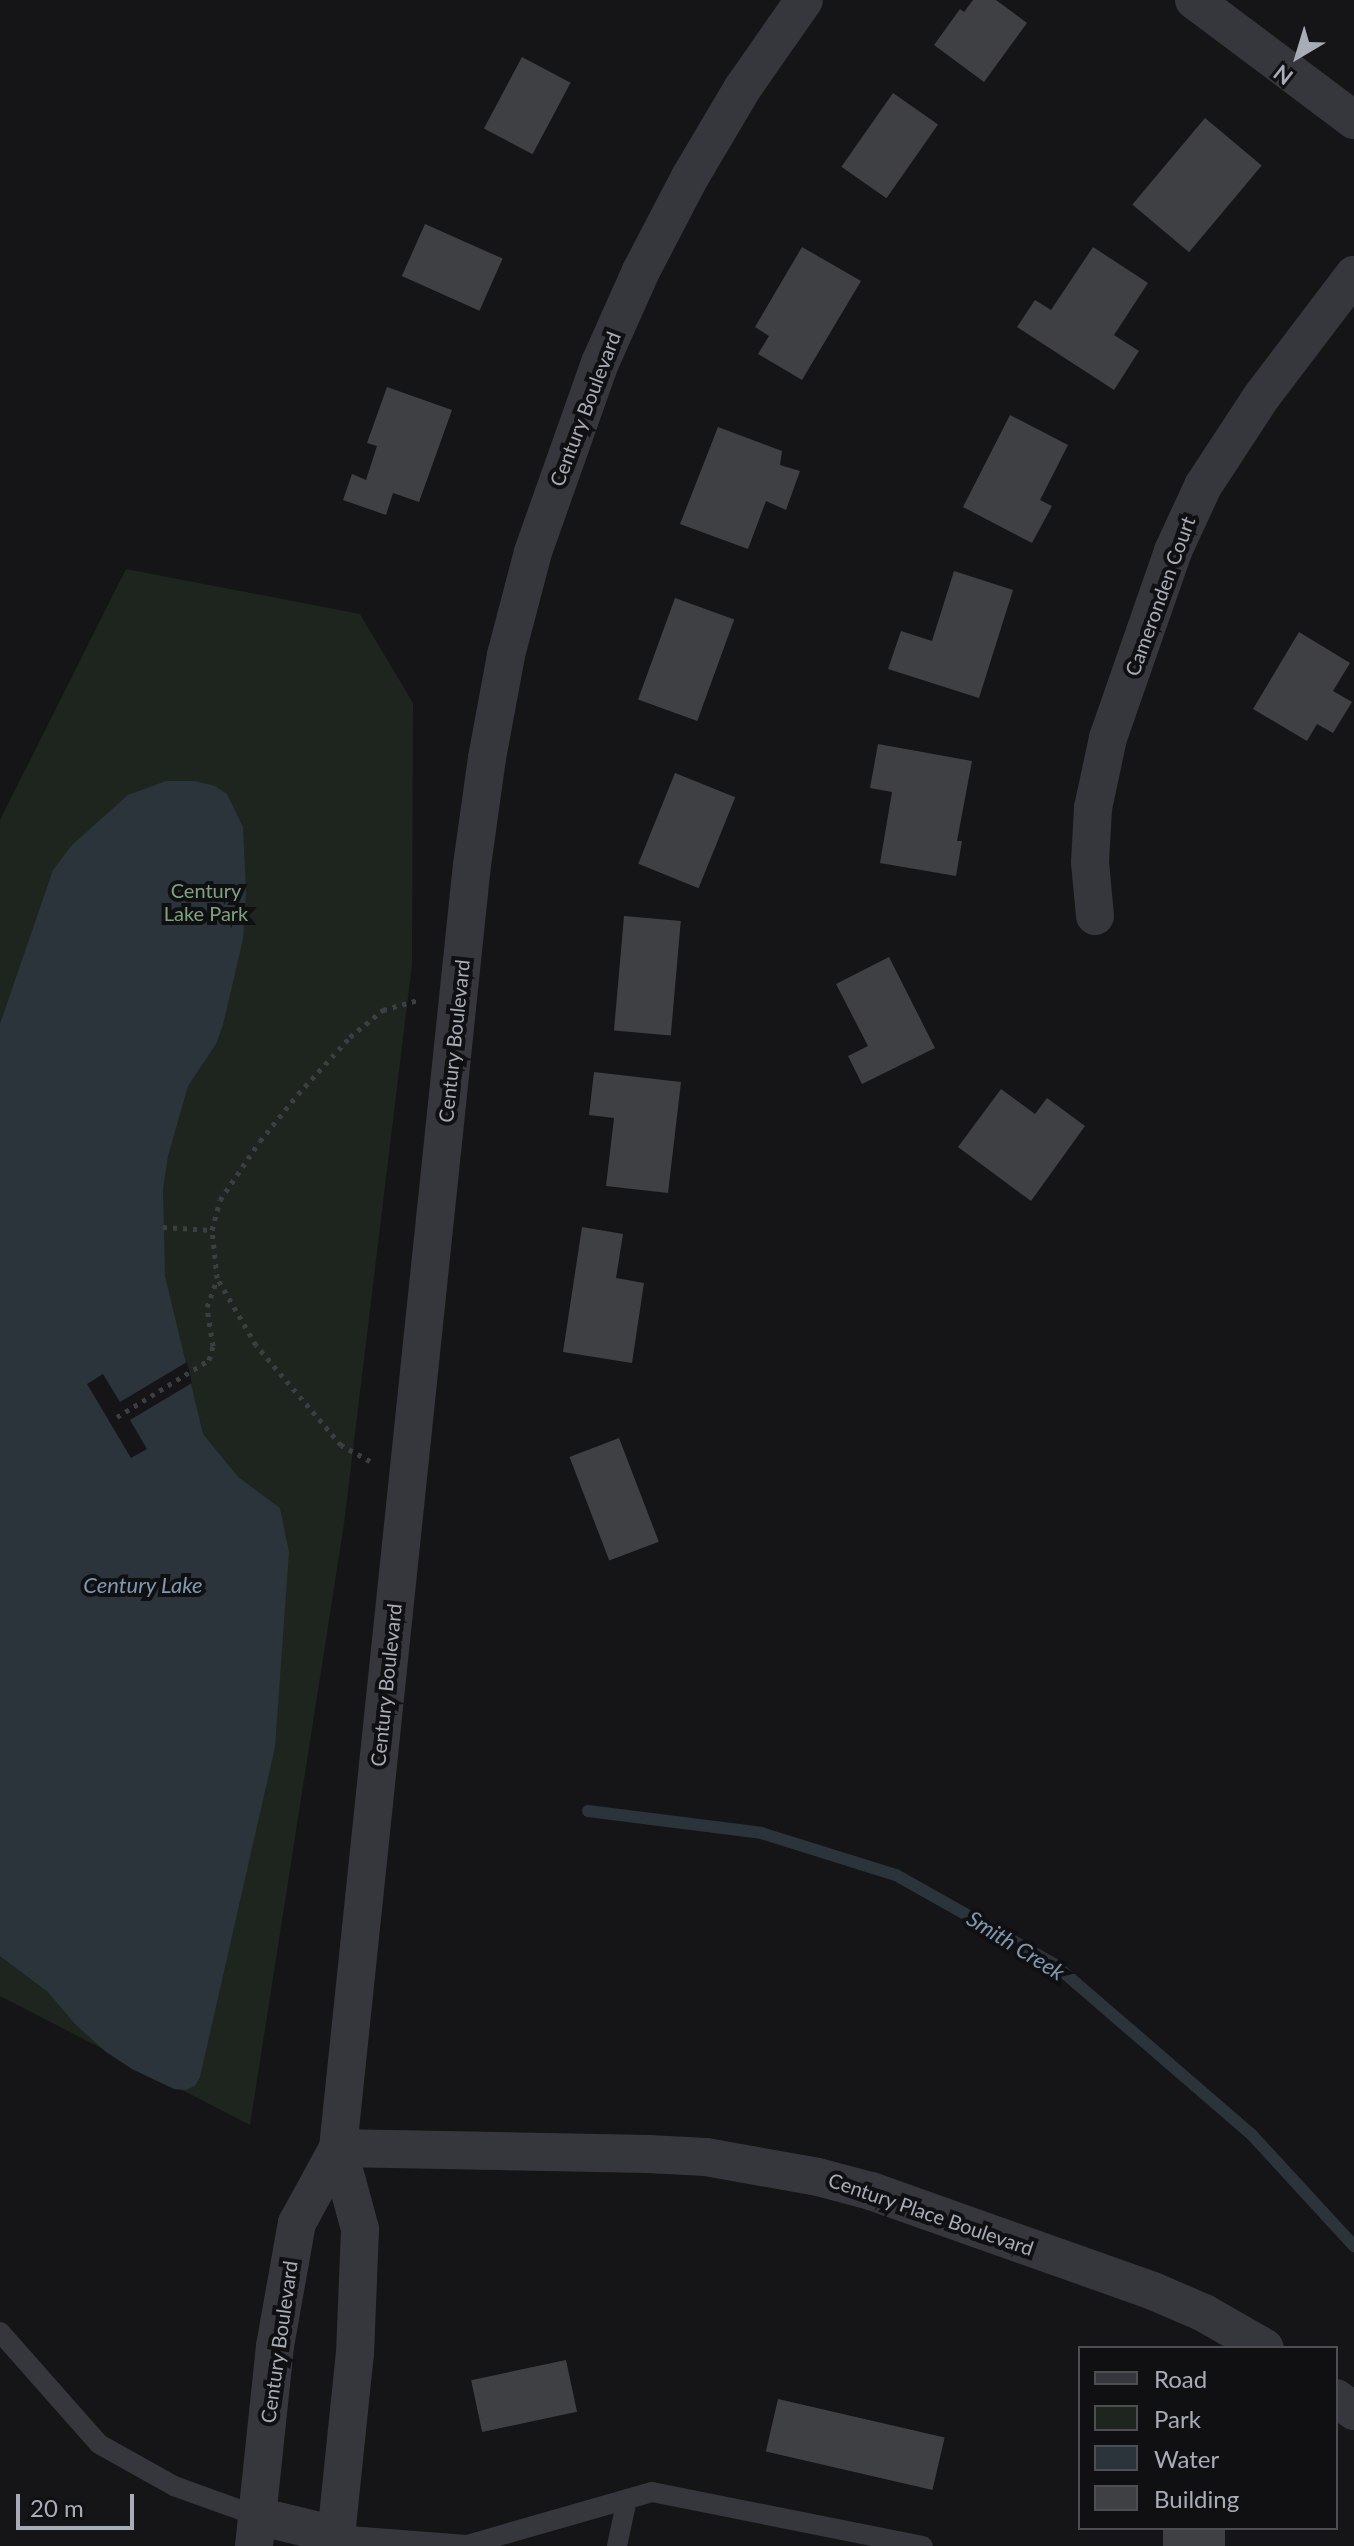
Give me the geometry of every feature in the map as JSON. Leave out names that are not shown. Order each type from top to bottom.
[{"type":"street","name":"Century Boulevard","points":[[336,2540],[355,2354],[360,2229],[338,2148],[459,989],[485,773],[506,655],[533,552],[565,455],[600,363],[641,271],[690,177],[742,89],[804,0]]},
{"type":"street","points":[[1194,0],[1354,120]]},
{"type":"street","name":"Cameronden Court","points":[[1095,916],[1090,862],[1093,808],[1108,738],[1173,551],[1211,473],[1262,396],[1354,275]]},
{"type":"street","name":"Century Boulevard","points":[[256,2531],[275,2346],[297,2223],[338,2148]]},
{"type":"street","name":"Century Place Boulevard","points":[[338,2148],[648,2154],[721,2159],[818,2177],[871,2191],[1153,2291],[1204,2313],[1262,2346]]},
{"type":"street","points":[[256,2531],[336,2540]]},
{"type":"lane","points":[[0,2332],[99,2444],[256,2531]]},
{"type":"lane","points":[[336,2540],[467,2546],[652,2492],[923,2546]]},
{"type":"lane","points":[[617,2546],[627,2499]]},
{"type":"path","points":[[408,1477],[355,1455],[341,1445],[256,1345],[217,1278],[212,1230],[220,1200],[260,1141],[350,1037],[383,1010],[459,989]]},
{"type":"path","points":[[163,1227],[212,1230]]},
{"type":"path","points":[[117,1417],[209,1360],[213,1346],[207,1307],[217,1278]]},
{"type":"green space","name":"Century Lake Park","points":[[126,569],[360,614],[413,703],[412,964],[344,1524],[250,2125],[0,1996],[0,820]]},
{"type":"water","name":"Century Lake","points":[[166,781],[195,781],[215,786],[227,794],[243,827],[246,892],[243,939],[223,1025],[216,1044],[188,1086],[168,1156],[163,1189],[165,1276],[203,1434],[238,1477],[280,1508],[289,1552],[275,1747],[200,2077],[195,2086],[185,2090],[174,2089],[132,2069],[106,2052],[75,2024],[48,1992],[0,1956],[0,1024],[53,870],[72,845],[128,795]]},
{"type":"pier","points":[[187,1362],[192,1383],[130,1420],[147,1449],[131,1458],[87,1384],[103,1374],[120,1402]]},
{"type":"building","points":[[973,0],[996,0],[1027,23],[984,82],[934,45],[960,9],[964,12]]},
{"type":"building","points":[[522,57],[571,83],[533,154],[484,129]]},
{"type":"building","points":[[893,93],[938,125],[886,198],[841,167]]},
{"type":"building","points":[[1205,118],[1262,166],[1189,252],[1132,205]]},
{"type":"building","points":[[425,224],[503,259],[479,311],[402,276]]},
{"type":"building","points":[[802,247],[861,281],[802,380],[758,354],[769,336],[755,327]]},
{"type":"building","points":[[1093,247],[1148,283],[1114,335],[1139,351],[1114,390],[1017,327],[1035,300],[1051,310]]},
{"type":"building","points":[[387,387],[452,410],[419,502],[393,493],[386,515],[343,500],[352,474],[366,480],[377,446],[367,443]]},
{"type":"building","points":[[1010,415],[1068,445],[1040,500],[1052,506],[1032,543],[963,507]]},
{"type":"building","points":[[718,427],[782,451],[780,465],[800,471],[786,510],[766,501],[748,549],[680,524]]},
{"type":"building","points":[[954,571],[1013,590],[979,698],[888,669],[901,631],[932,641]]},
{"type":"building","points":[[675,598],[734,620],[697,721],[638,699]]},
{"type":"building","points":[[1299,632],[1350,663],[1333,691],[1352,702],[1333,733],[1317,724],[1307,741],[1253,709]]},
{"type":"building","points":[[878,744],[972,761],[957,841],[962,841],[956,876],[880,863],[892,792],[870,788]]},
{"type":"building","points":[[675,773],[735,797],[699,888],[638,864]]},
{"type":"building","points":[[624,916],[681,921],[671,1036],[614,1031]]},
{"type":"building","points":[[889,957],[935,1048],[862,1084],[848,1056],[868,1046],[836,984]]},
{"type":"building","points":[[594,1072],[681,1082],[668,1193],[606,1186],[614,1118],[589,1115]]},
{"type":"building","points":[[1001,1089],[1035,1114],[1047,1098],[1085,1126],[1031,1201],[958,1147]]},
{"type":"building","points":[[582,1227],[623,1234],[616,1278],[644,1283],[632,1363],[563,1352]]},
{"type":"building","points":[[619,1438],[659,1542],[609,1561],[570,1457]]},
{"type":"building","points":[[566,2360],[577,2412],[482,2432],[471,2380]]},
{"type":"building","points":[[778,2399],[945,2437],[932,2490],[766,2452]]},
{"type":"building","points":[[1163,2530],[1225,2530],[1225,2546],[1163,2546]]},
{"type":"waterway","name":"Smith Creek","points":[[588,1811],[761,1833],[896,1875],[1054,1964],[1252,2135],[1354,2246]]}]
